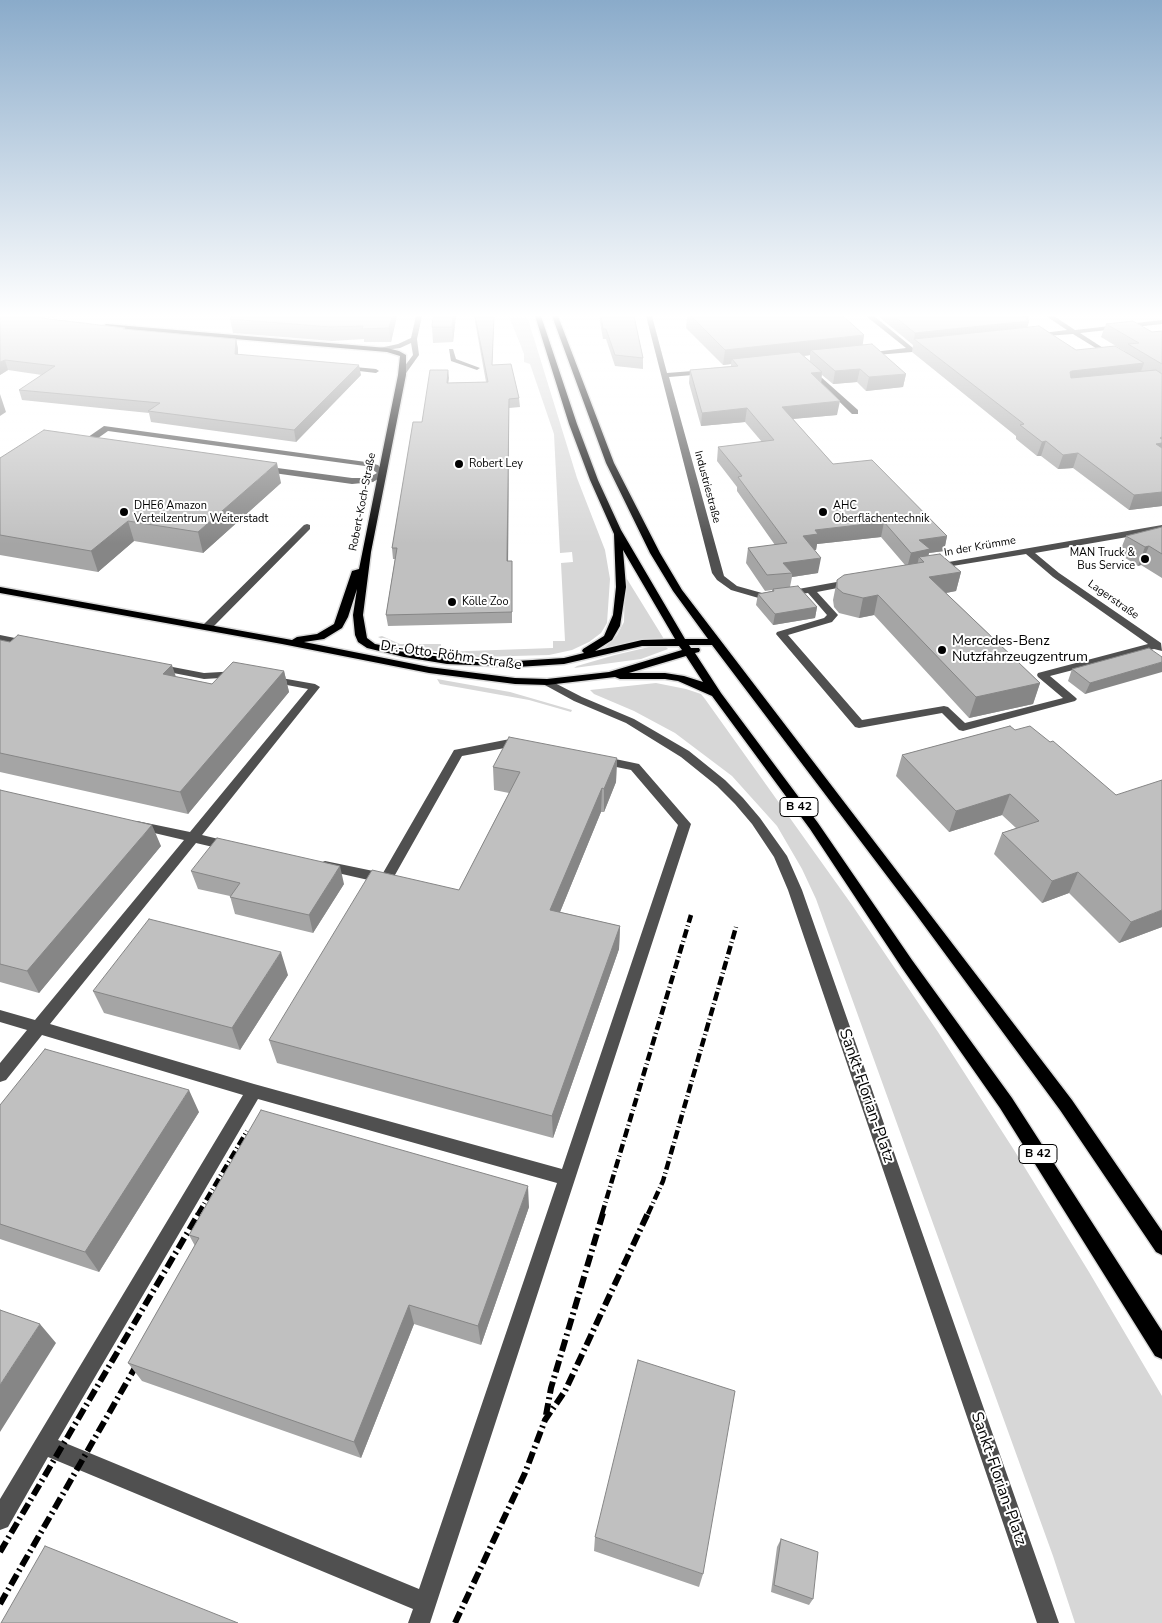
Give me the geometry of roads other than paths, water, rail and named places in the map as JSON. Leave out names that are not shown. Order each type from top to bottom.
[{"type":"main road","name":"Robert-Koch-Straße","points":[[360,635],[358,615],[366,552],[399,392]]},
{"type":"main road","name":"B 42","points":[[564,392],[591,472],[617,530],[685,647],[717,695],[814,826],[907,964],[1006,1103],[1162,1349]]},
{"type":"main road","name":"B 42","points":[[582,392],[594,425],[624,494],[655,553],[678,591],[1031,1058],[1162,1246]]},
{"type":"main road","points":[[564,660],[598,645],[608,638],[614,626],[618,615],[621,587],[617,530]]},
{"type":"main road","points":[[282,641],[320,637],[338,626],[366,552]]},
{"type":"main road","name":"Dr.-Otto-Röhm-Straße","points":[[0,590],[460,675],[515,681],[547,682],[610,675],[685,647],[715,642]]},
{"type":"main road","name":"Dr.-Otto-Röhm-Straße","points":[[360,635],[365,643],[378,648],[447,660],[516,664],[564,660],[641,644],[685,647]]},
{"type":"main road","points":[[610,675],[680,678],[700,685],[717,695]]},
{"type":"street","name":"Industriestraße","points":[[668,392],[716,573],[726,583],[743,592],[762,596],[810,590]]},
{"type":"street","points":[[833,392],[855,412]]},
{"type":"street","points":[[107,428],[366,464],[375,467],[382,474],[370,480],[352,481],[84,444],[107,428]]},
{"type":"street","points":[[206,627],[307,527]]},
{"type":"street","name":"In der Krümme","points":[[924,570],[1162,528]]},
{"type":"street","name":"Lagerstraße","points":[[1027,551],[1056,575],[1159,647]]},
{"type":"street","points":[[810,590],[867,580]]},
{"type":"street","points":[[810,590],[833,615],[828,620],[781,634],[859,724],[944,709],[963,727],[1071,699],[1042,675],[1159,647]]},
{"type":"street","points":[[0,638],[39,646]]},
{"type":"street","points":[[0,1075],[315,687],[232,672],[204,676],[146,665]]},
{"type":"street","name":"Sankt-Florian-Platz","points":[[547,682],[578,699],[630,721],[671,745],[703,768],[739,801],[756,821],[780,856],[795,890],[1047,1620]]},
{"type":"street","points":[[308,863],[386,879],[458,753],[510,742],[539,748]]},
{"type":"street","points":[[419,1623],[685,824],[634,767],[587,758]]},
{"type":"street","points":[[125,822],[241,848]]},
{"type":"street","points":[[0,1016],[254,1091],[567,1178]]},
{"type":"street","points":[[0,1519],[254,1091]]},
{"type":"street","points":[[44,1445],[426,1602]]},
{"type":"railway","points":[[602,1214],[691,915]]},
{"type":"railway","points":[[648,1214],[663,1181],[736,927]]},
{"type":"railway","points":[[198,1214],[247,1131]]},
{"type":"railway","points":[[0,1552],[199,1213]]},
{"type":"railway","points":[[546,1415],[551,1388],[603,1213]]},
{"type":"railway","points":[[455,1623],[525,1473],[545,1420],[565,1391],[648,1213]]},
{"type":"railway","points":[[0,1604],[140,1359]]},
{"type":"place","name":"Robert Ley","points":[[459,464]]},
{"type":"place","name":"DHE6 Amazon Verteilzentrum Weiterstadt","points":[[124,512]]},
{"type":"place","name":"AHC Oberflächentechnik","points":[[823,512]]},
{"type":"place","name":"MAN Truck & Bus Service","points":[[1145,559]]},
{"type":"place","name":"Kölle Zoo","points":[[452,602]]},
{"type":"place","name":"Mercedes-Benz Nutzfahrzeugzentrum","points":[[942,650]]}]
